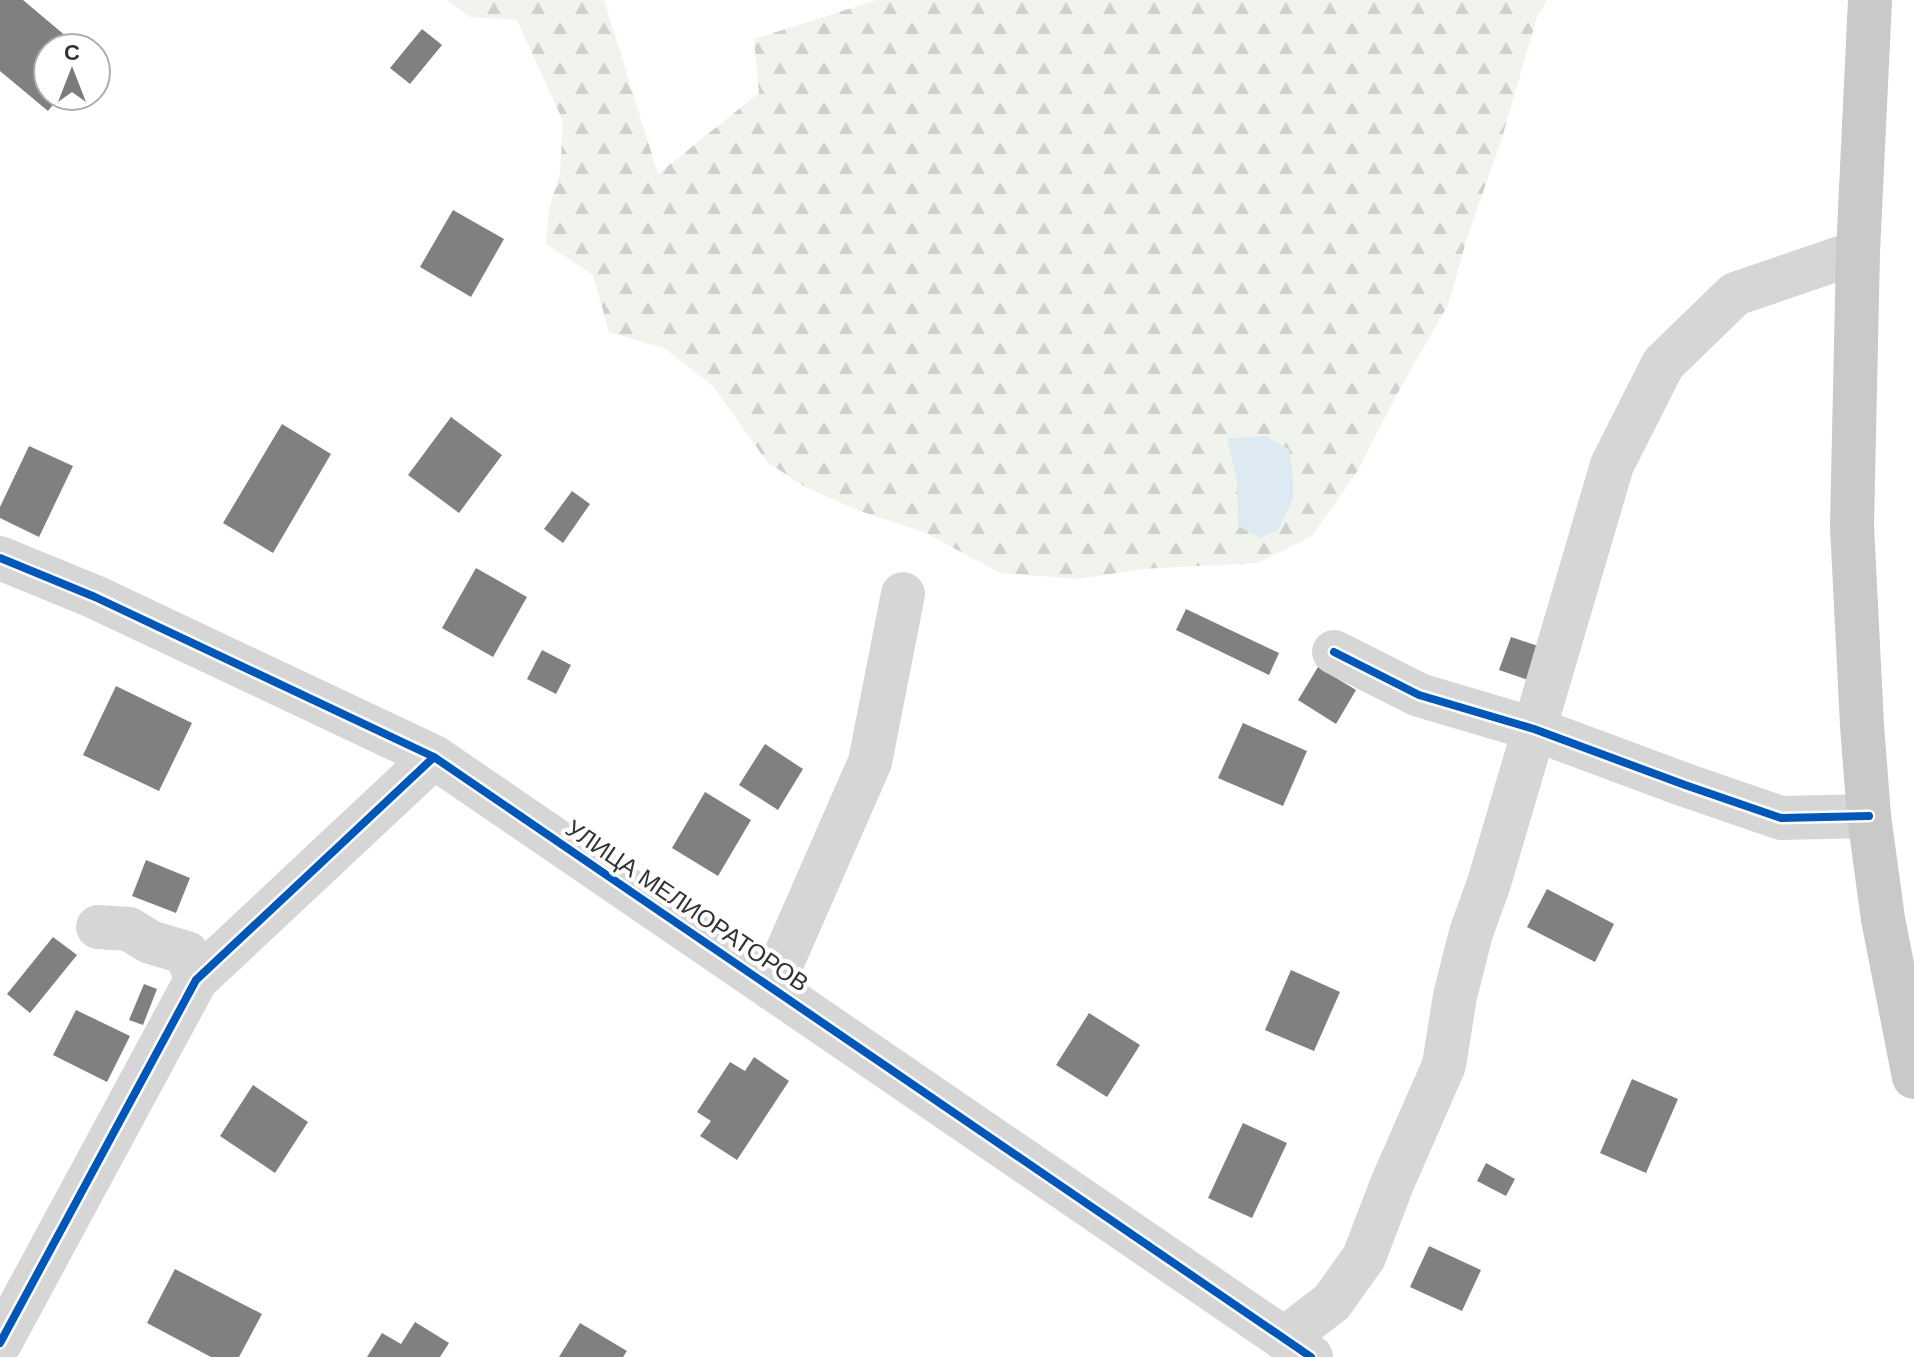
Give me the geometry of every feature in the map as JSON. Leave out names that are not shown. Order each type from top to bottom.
[{"type":"main road","points":[[1870,0],[1858,252],[1852,526],[1869,816],[1883,919],[1914,1077]]},
{"type":"street","points":[[1298,1348],[1364,1257],[1444,1065],[1455,996],[1471,933],[1489,883],[1612,465],[1663,364],[1735,294],[1858,252]]},
{"type":"street","name":"УЛИЦА МЕЛИОРАТОРОВ","points":[[0,558],[95,597],[434,757],[1298,1348]]},
{"type":"street","points":[[771,988],[870,762],[903,594]]},
{"type":"street","points":[[1334,652],[1419,695],[1534,729],[1781,818],[1869,816]]},
{"type":"street","points":[[0,1343],[196,980],[434,757]]},
{"type":"street","points":[[98,927],[129,929],[150,942],[187,953],[196,980]]},
{"type":"green space","points":[[447,0],[604,0],[658,174],[759,93],[754,39],[877,0],[1547,0],[1537,17],[1448,305],[1357,472],[1312,536],[1258,563],[1141,569],[1079,579],[1000,573],[926,533],[860,511],[807,488],[767,462],[713,386],[664,348],[609,332],[593,275],[546,244],[549,209],[560,173],[563,121],[517,20],[470,17]]},
{"type":"shaded area","points":[[1265,436],[1289,449],[1293,499],[1278,530],[1260,538],[1238,526],[1237,482],[1227,438]]},
{"type":"building","points":[[0,0],[23,0],[61,32],[32,32],[32,98],[0,71]]},
{"type":"building","points":[[422,29],[442,45],[410,84],[390,68]]},
{"type":"building","points":[[453,210],[504,239],[471,297],[420,267]]},
{"type":"building","points":[[451,417],[502,455],[459,513],[408,475]]},
{"type":"building","points":[[282,424],[331,454],[273,553],[223,523]]},
{"type":"building","points":[[29,446],[73,466],[39,537],[0,518],[0,507]]},
{"type":"building","points":[[572,491],[590,504],[563,543],[544,529]]},
{"type":"building","points":[[476,568],[527,597],[493,657],[442,628]]},
{"type":"building","points":[[1186,609],[1279,653],[1269,675],[1176,630]]},
{"type":"building","points":[[1511,637],[1541,647],[1528,680],[1499,670]]},
{"type":"building","points":[[542,650],[571,665],[556,694],[527,679]]},
{"type":"building","points":[[1318,667],[1356,690],[1336,724],[1298,700]]},
{"type":"building","points":[[116,686],[192,723],[159,791],[83,755]]},
{"type":"building","points":[[1243,723],[1307,751],[1283,806],[1218,778]]},
{"type":"building","points":[[765,744],[803,769],[778,810],[739,785]]},
{"type":"building","points":[[705,792],[751,820],[718,876],[672,848]]},
{"type":"building","points":[[146,860],[190,878],[176,913],[132,896]]},
{"type":"building","points":[[1547,889],[1614,924],[1595,962],[1527,927]]},
{"type":"building","points":[[53,937],[77,955],[30,1013],[7,994]]},
{"type":"building","points":[[1291,970],[1340,992],[1314,1051],[1265,1030]]},
{"type":"building","points":[[144,984],[157,989],[143,1025],[129,1020]]},
{"type":"building","points":[[76,1010],[130,1036],[107,1082],[53,1055]]},
{"type":"building","points":[[1089,1013],[1140,1045],[1107,1097],[1056,1065]]},
{"type":"building","points":[[754,1057],[789,1081],[737,1160],[700,1136],[711,1121],[697,1112],[730,1062],[745,1071]]},
{"type":"building","points":[[1632,1079],[1678,1099],[1646,1173],[1600,1153]]},
{"type":"building","points":[[253,1085],[308,1122],[275,1173],[220,1136]]},
{"type":"building","points":[[1243,1123],[1287,1143],[1252,1218],[1208,1198]]},
{"type":"building","points":[[1486,1163],[1515,1179],[1506,1196],[1477,1181]]},
{"type":"building","points":[[1429,1246],[1481,1270],[1462,1311],[1410,1287]]},
{"type":"building","points":[[175,1269],[262,1314],[239,1357],[211,1357],[147,1323]]},
{"type":"building","points":[[415,1322],[449,1343],[440,1357],[367,1357],[382,1333],[401,1344]]},
{"type":"building","points":[[580,1323],[627,1351],[623,1357],[559,1357]]},
{"type":"cycle path","points":[[0,558],[95,597],[434,757],[1311,1357]]},
{"type":"cycle path","points":[[1334,652],[1419,695],[1534,729],[1781,818],[1869,816]]},
{"type":"cycle path","points":[[0,1343],[196,980],[434,757]]}]
